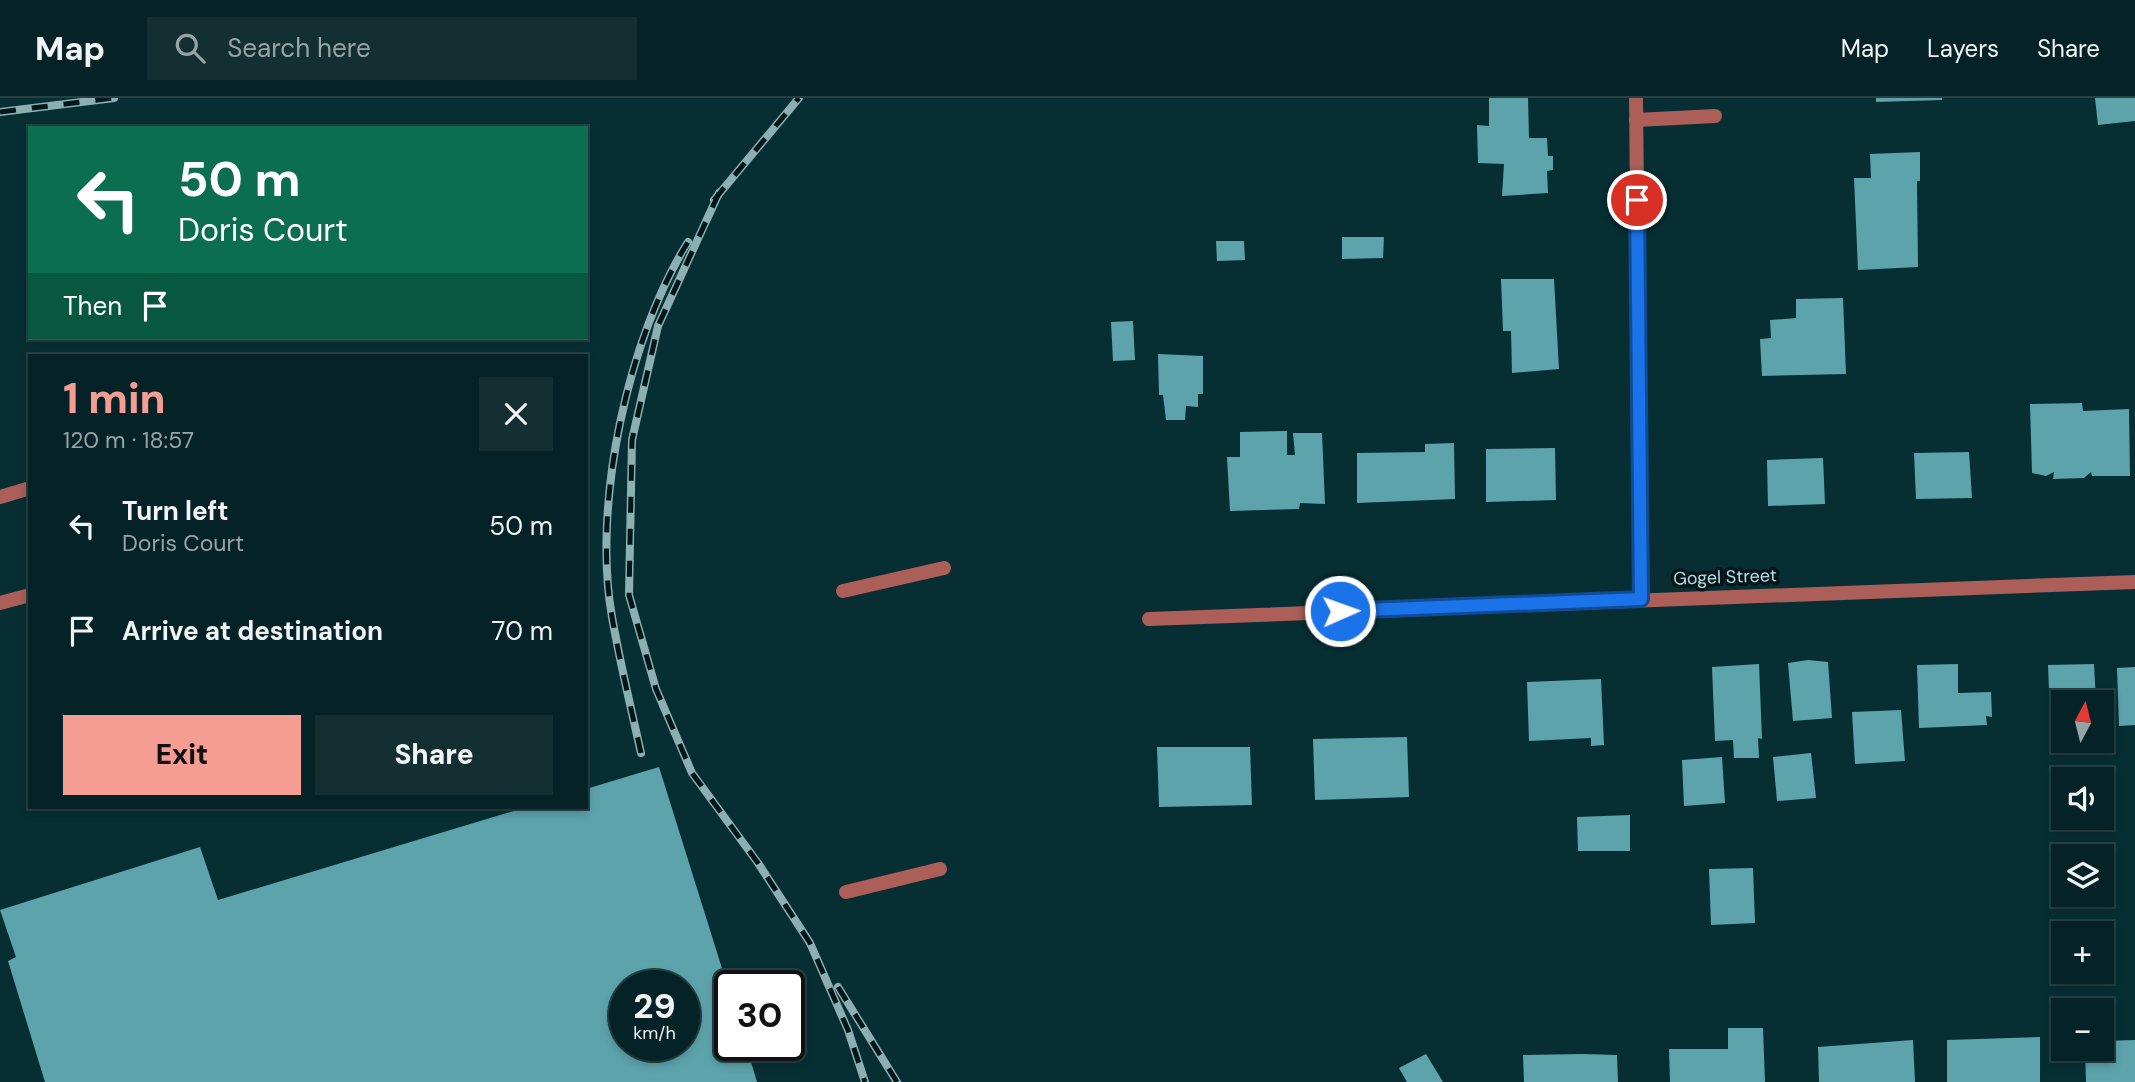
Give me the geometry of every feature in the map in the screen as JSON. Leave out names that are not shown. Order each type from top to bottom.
[{"type":"street","points":[[1636,98],[1641,599]]},
{"type":"street","points":[[1636,120],[1715,116]]},
{"type":"street","points":[[0,497],[28,489]]},
{"type":"street","points":[[843,591],[944,568]]},
{"type":"street","name":"Gogel Street","points":[[1149,618],[2135,582]]},
{"type":"street","points":[[0,603],[28,596]]},
{"type":"street","points":[[846,892],[940,869]]},
{"type":"building","points":[[1489,98],[1528,98],[1529,138],[1547,138],[1548,156],[1553,156],[1553,170],[1547,171],[1548,193],[1502,196],[1504,164],[1478,163],[1477,125],[1489,126]]},
{"type":"building","points":[[1876,98],[1942,98],[1942,100],[1876,102]]},
{"type":"building","points":[[2095,98],[2135,98],[2135,121],[2098,125]]},
{"type":"building","points":[[1920,152],[1920,181],[1917,181],[1918,267],[1858,270],[1854,178],[1871,178],[1870,154]]},
{"type":"building","points":[[1342,237],[1384,237],[1383,258],[1342,259]]},
{"type":"building","points":[[1216,241],[1244,241],[1245,260],[1217,261]]},
{"type":"building","points":[[1501,279],[1554,279],[1559,369],[1512,373],[1511,331],[1503,331]]},
{"type":"building","points":[[1843,298],[1846,374],[1762,376],[1760,339],[1771,338],[1770,320],[1796,318],[1796,299]]},
{"type":"building","points":[[1133,321],[1135,360],[1113,361],[1111,322]]},
{"type":"building","points":[[1158,354],[1203,356],[1203,394],[1198,394],[1198,407],[1186,406],[1185,420],[1166,420],[1163,395],[1159,395]]},
{"type":"building","points":[[2082,403],[2083,411],[2129,409],[2130,476],[2092,476],[2091,472],[2084,478],[2053,479],[2054,472],[2046,476],[2032,473],[2030,404]]},
{"type":"building","points":[[1287,431],[1287,455],[1295,455],[1293,433],[1322,433],[1325,504],[1300,503],[1299,509],[1230,511],[1227,457],[1240,457],[1240,432]]},
{"type":"building","points":[[1454,443],[1455,499],[1357,503],[1357,453],[1425,452],[1425,444]]},
{"type":"building","points":[[1555,448],[1556,500],[1486,502],[1486,449]]},
{"type":"building","points":[[1969,452],[1972,498],[1916,499],[1914,453]]},
{"type":"building","points":[[1823,458],[1825,504],[1768,506],[1767,460]]},
{"type":"building","points":[[1808,660],[1828,662],[1832,718],[1793,721],[1788,663]]},
{"type":"building","points":[[1759,664],[1762,739],[1758,738],[1759,758],[1734,758],[1733,740],[1715,741],[1712,667]]},
{"type":"building","points":[[1958,664],[1958,693],[1991,692],[1992,717],[1986,716],[1987,725],[1919,728],[1917,665]]},
{"type":"building","points":[[2094,664],[2095,690],[2051,690],[2051,742],[2048,665]]},
{"type":"building","points":[[2135,667],[2135,725],[2119,726],[2117,668]]},
{"type":"building","points":[[1601,679],[1604,745],[1591,746],[1591,738],[1529,741],[1527,682]]},
{"type":"building","points":[[1901,710],[1905,761],[1855,764],[1852,712]]},
{"type":"building","points":[[1407,737],[1409,797],[1315,800],[1313,739]]},
{"type":"building","points":[[1157,747],[1250,747],[1252,805],[1159,807]]},
{"type":"building","points":[[1811,753],[1816,798],[1777,801],[1773,757]]},
{"type":"building","points":[[1722,757],[1725,803],[1684,806],[1682,760]]},
{"type":"building","points":[[659,767],[722,970],[714,970],[714,1061],[751,1061],[757,1082],[45,1082],[8,961],[16,957],[0,910],[200,847],[218,900],[520,809],[588,809],[588,788]]},
{"type":"building","points":[[1630,815],[1630,851],[1578,851],[1577,817]]},
{"type":"building","points":[[1753,868],[1755,923],[1711,925],[1709,869]]},
{"type":"building","points":[[1728,1028],[1763,1028],[1765,1082],[1670,1082],[1669,1049],[1728,1049]]},
{"type":"building","points":[[2040,1037],[2040,1082],[1947,1082],[1947,1040]]},
{"type":"building","points":[[1913,1040],[1915,1082],[1819,1082],[1818,1047]]},
{"type":"building","points":[[2135,1040],[2135,1082],[2086,1082],[2085,1061],[2114,1061],[2114,1041]]},
{"type":"building","points":[[1426,1054],[1443,1082],[1407,1082],[1399,1068]]},
{"type":"building","points":[[1523,1055],[1617,1055],[1618,1082],[1524,1082]]},
{"type":"railway","points":[[0,112],[114,98]]},
{"type":"railway","points":[[714,200],[799,98]]},
{"type":"railway","points":[[719,193],[658,326],[632,440],[629,595],[656,689],[692,773],[758,863],[810,943],[848,1030],[865,1082]]},
{"type":"railway","points":[[641,753],[615,634],[607,572],[611,474],[632,373],[648,325],[688,242]]},
{"type":"railway","points":[[838,987],[897,1082]]},
{"type":"route","points":[[1340,611],[1641,599],[1637,200]]}]
